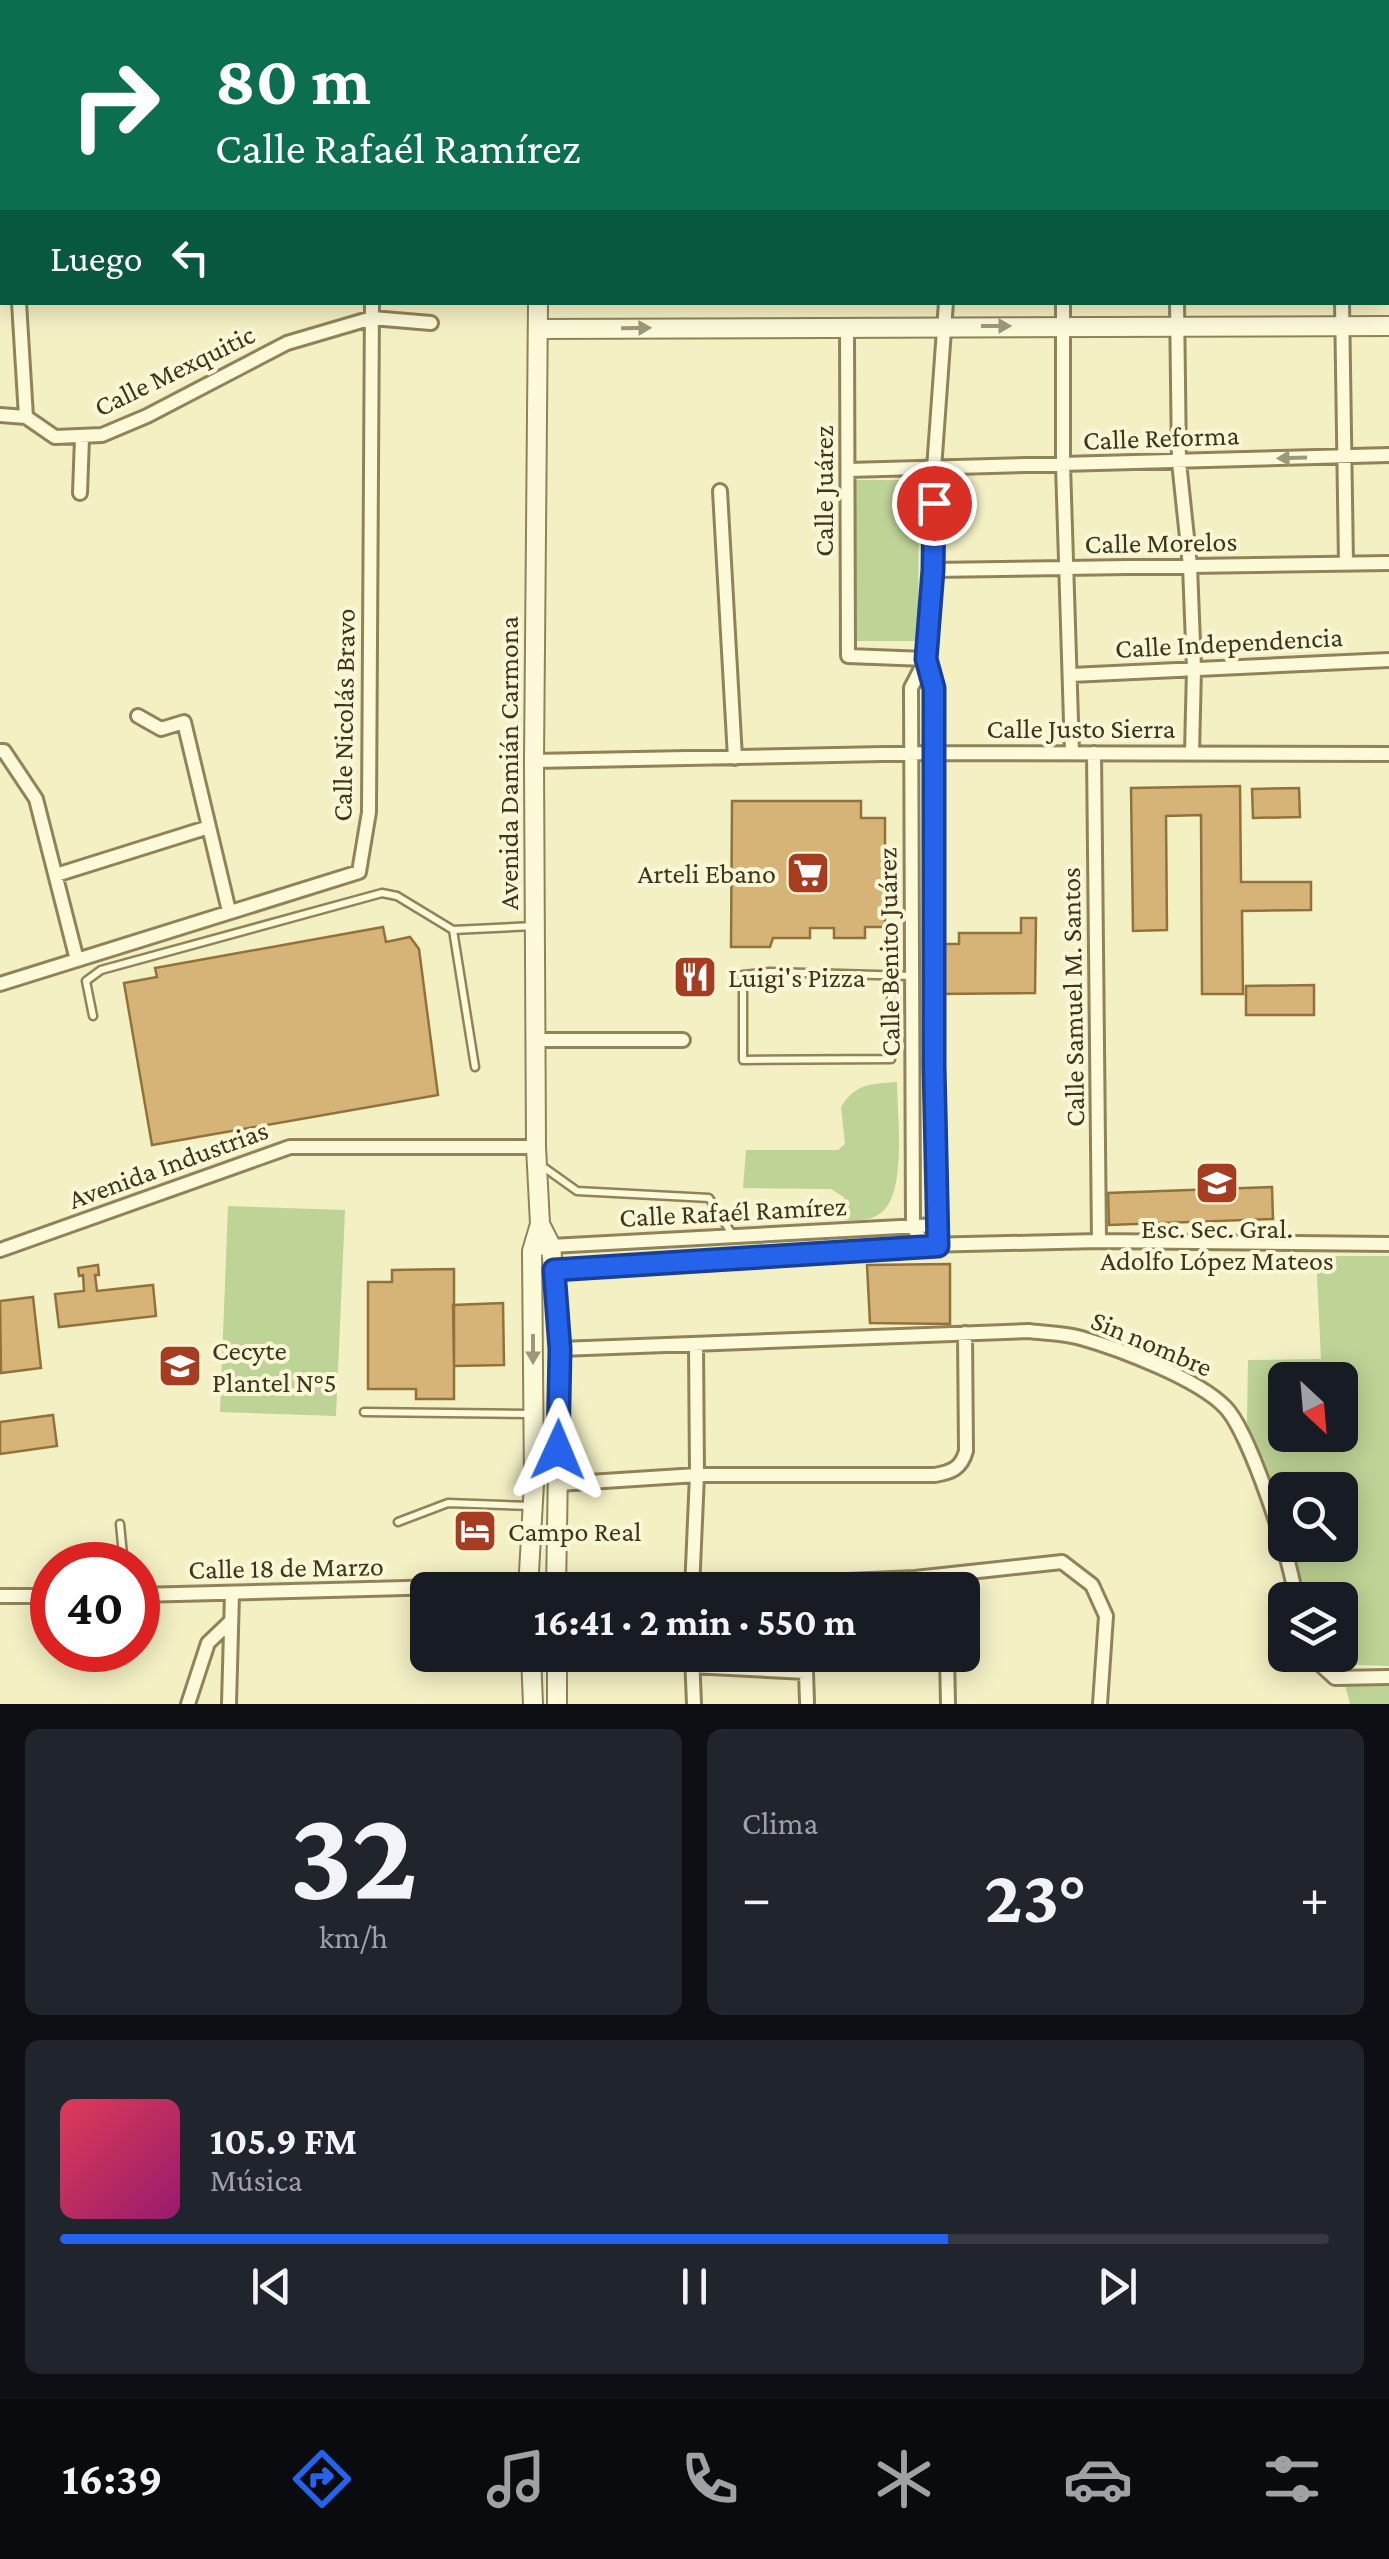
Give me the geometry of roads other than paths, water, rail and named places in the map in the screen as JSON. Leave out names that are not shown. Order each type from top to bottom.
[{"type":"street","points":[[19,305],[26,417]]},
{"type":"street","name":"Calle Nicolás Bravo","points":[[0,984],[360,872],[370,812],[372,305]]},
{"type":"street","name":"Avenida Damián Carmona","points":[[529,1572],[533,1506],[532,1252],[540,1224],[536,1154],[534,761],[538,305]]},
{"type":"street","name":"Calle Benito Juárez","points":[[931,1245],[937,1224],[934,688],[926,659],[946,305]]},
{"type":"street","points":[[1063,305],[1063,465],[1072,753]]},
{"type":"street","points":[[1177,305],[1180,462],[1194,668],[1192,753]]},
{"type":"street","points":[[1342,305],[1346,564]]},
{"type":"street","name":"Calle Mexquitic","points":[[0,414],[26,417],[55,437],[102,435],[147,416],[287,343],[372,318],[431,323]]},
{"type":"street","name":"Calle Juárez","points":[[847,326],[848,656],[926,659]]},
{"type":"street","points":[[538,329],[1389,326]]},
{"type":"street","points":[[80,492],[82,438]]},
{"type":"street","name":"Calle Reforma","points":[[848,470],[1389,455]]},
{"type":"street","points":[[720,491],[735,758]]},
{"type":"street","name":"Calle Morelos","points":[[933,570],[1389,563]]},
{"type":"street","name":"Calle Benito Juárez","points":[[926,659],[912,688],[910,755],[914,1227],[931,1245]]},
{"type":"street","name":"Calle Independencia","points":[[1071,675],[1389,660]]},
{"type":"street","points":[[138,716],[161,729],[184,722],[229,911]]},
{"type":"street","points":[[0,750],[36,799],[77,960]]},
{"type":"street","name":"Calle Justo Sierra","points":[[534,761],[932,752],[1389,754]]},
{"type":"street","name":"Calle Samuel M. Santos","points":[[1094,753],[1099,1241]]},
{"type":"street","points":[[56,874],[209,828]]},
{"type":"street","points":[[536,1040],[683,1040]]},
{"type":"street","points":[[914,1065],[934,1065]]},
{"type":"street","name":"Avenida Industrias","points":[[0,1250],[290,1147],[536,1154]]},
{"type":"street","name":"Avenida Damián Carmona","points":[[540,1224],[552,1246]]},
{"type":"street","name":"Calle Rafaél Ramírez","points":[[532,1252],[552,1246],[937,1224]]},
{"type":"street","name":"Calle Rafaél Ramírez","points":[[533,1274],[931,1245],[1099,1241],[1389,1244]]},
{"type":"street","points":[[552,1246],[560,1349],[556,1572]]},
{"type":"street","name":"Sin nombre","points":[[560,1349],[1028,1331],[1079,1337],[1198,1383],[1228,1410],[1252,1458],[1294,1582]]},
{"type":"street","points":[[558,1484],[697,1475],[952,1472],[963,1462],[966,1451],[965,1333]]},
{"type":"street","points":[[693,1572],[696,1344]]},
{"type":"street","name":"Calle 18 de Marzo","points":[[970,1572],[1062,1562],[1092,1586],[1106,1616],[1100,1704]]},
{"type":"street","name":"Calle 18 de Marzo","points":[[160,1595],[410,1590]]},
{"type":"street","points":[[229,1704],[232,1594]]},
{"type":"street","points":[[0,1596],[30,1596]]},
{"type":"street","points":[[188,1704],[208,1643],[231,1621]]},
{"type":"street","points":[[532,1672],[533,1704]]},
{"type":"street","points":[[557,1672],[558,1704]]},
{"type":"street","points":[[693,1672],[694,1704]]},
{"type":"street","points":[[806,1672],[807,1702]]},
{"type":"street","points":[[947,1672],[948,1704]]},
{"type":"street","points":[[1329,1672],[1336,1678],[1389,1677]]},
{"type":"lane","points":[[92,1016],[86,981],[101,970],[382,893],[397,896],[453,930],[535,926]]},
{"type":"lane","points":[[453,930],[475,1067]]},
{"type":"lane","points":[[891,978],[891,1059],[744,1060],[743,975],[770,972],[914,976]]},
{"type":"lane","points":[[536,1154],[577,1192],[709,1198],[732,1235]]},
{"type":"lane","points":[[364,1412],[532,1414]]},
{"type":"lane","points":[[398,1522],[448,1503],[533,1506]]},
{"type":"lane","points":[[120,1524],[122,1542]]},
{"type":"place","name":"Arteli Ebano","points":[[808,873]]},
{"type":"place","name":"Luigi's Pizza","points":[[695,977]]},
{"type":"place","name":"Esc. Sec. Gral. Adolfo López Mateos","points":[[1217,1183]]},
{"type":"place","name":"Cecyte Plantel N°5","points":[[180,1366]]},
{"type":"place","name":"Campo Real","points":[[475,1531]]}]
